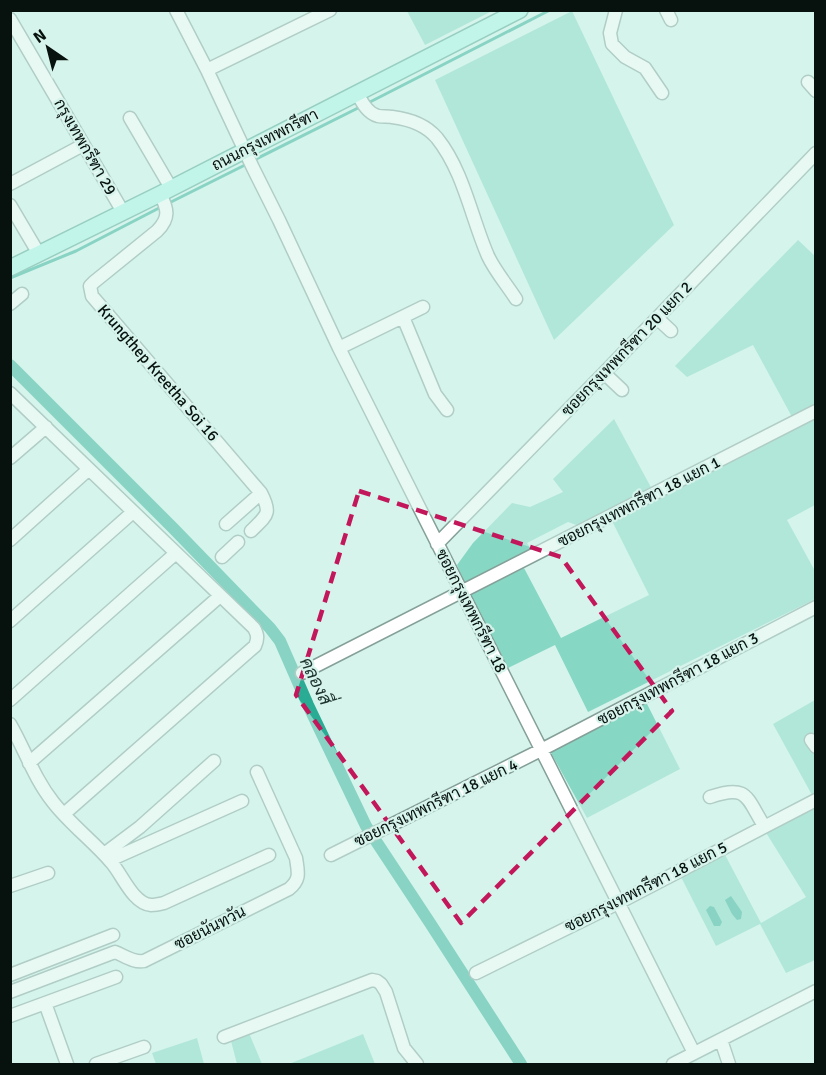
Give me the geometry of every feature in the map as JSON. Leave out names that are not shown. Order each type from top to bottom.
[{"type":"main road","name":"ถนนกรุงเทพกรีฑา","points":[[10,268],[123,212],[165,198],[249,158],[361,100],[520,10]]},
{"type":"street","name":"ซอยกรุงเทพกรีฑา 18","points":[[176,10],[207,70],[339,348],[694,1053]]},
{"type":"street","points":[[207,70],[330,10]]},
{"type":"street","points":[[616,10],[610,33],[612,44],[625,57],[645,68],[662,93]]},
{"type":"street","name":"กรุงเทพกรีฑา 29","points":[[10,19],[123,212]]},
{"type":"street","points":[[361,100],[377,116],[393,117],[418,124],[427,128],[436,137],[445,149],[461,182],[489,257],[516,299]]},
{"type":"street","points":[[130,118],[165,198]]},
{"type":"street","points":[[10,184],[83,145]]},
{"type":"street","name":"ซอยกรุงเทพกรีฑา 20 แยก 2","points":[[437,544],[816,153]]},
{"type":"street","name":"Krungthep Kreetha Soi 16","points":[[165,198],[167,217],[164,225],[94,282],[90,286],[90,292],[261,492]]},
{"type":"street","points":[[10,205],[39,254]]},
{"type":"street","points":[[10,304],[22,294]]},
{"type":"street","points":[[339,348],[423,307]]},
{"type":"street","points":[[403,316],[435,393],[447,410]]},
{"type":"street","points":[[657,318],[671,331]]},
{"type":"street","points":[[604,373],[622,390]]},
{"type":"street","points":[[10,393],[257,633],[255,646],[64,814]]},
{"type":"street","name":"ซอยกรุงเทพกรีฑา 18 แยก 1","points":[[302,674],[816,411]]},
{"type":"street","points":[[10,458],[46,427]]},
{"type":"street","points":[[10,540],[89,469]]},
{"type":"street","points":[[226,524],[261,492],[268,505],[268,510],[265,517],[251,531]]},
{"type":"street","points":[[10,621],[134,512]]},
{"type":"street","points":[[222,557],[238,542]]},
{"type":"street","points":[[10,700],[176,553]]},
{"type":"street","points":[[29,763],[220,596]]},
{"type":"street","name":"ซอยกรุงเทพกรีฑา 18 แยก 3","points":[[541,750],[816,607]]},
{"type":"street","points":[[10,724],[45,790],[84,836],[107,857],[143,904],[164,903],[269,855]]},
{"type":"street","name":"ซอยกรุงเทพกรีฑา 18 แยก 4","points":[[331,855],[541,750]]},
{"type":"street","points":[[107,857],[214,761]]},
{"type":"street","name":"ซอยนันทวัน","points":[[10,992],[115,952],[139,963],[289,889],[296,883],[298,873],[296,858],[257,771]]},
{"type":"street","points":[[710,797],[726,791],[741,793],[746,797],[764,826]]},
{"type":"street","name":"ซอยกรุงเทพกรีฑา 18 แยก 5","points":[[476,973],[618,903],[816,800]]},
{"type":"street","points":[[107,857],[242,801]]},
{"type":"street","points":[[10,886],[48,873]]},
{"type":"street","points":[[10,975],[113,935]]},
{"type":"street","points":[[10,1016],[117,977]]},
{"type":"street","points":[[224,1037],[372,980],[381,984],[386,992],[404,1048],[417,1065]]},
{"type":"street","points":[[673,1065],[816,991]]},
{"type":"street","points":[[45,1004],[67,1065]]},
{"type":"street","points":[[721,1040],[729,1065]]},
{"type":"street","points":[[96,1065],[144,1047]]},
{"type":"highlighted area","points":[[359,491],[561,557],[672,711],[461,923],[296,695]]},
{"type":"shaded area","points":[[407,11],[490,11],[425,45]]},
{"type":"shaded area","points":[[572,11],[674,225],[554,340],[435,80]]},
{"type":"shaded area","points":[[798,240],[815,256],[815,405],[792,417],[753,345],[687,377],[675,366]]},
{"type":"shaded area","points":[[815,417],[815,505],[787,520],[815,571],[815,599],[588,712],[555,645],[508,668],[470,594],[524,568],[561,638],[649,595],[612,521]]},
{"type":"shaded area","points":[[614,419],[653,491],[582,527],[568,522],[527,543],[533,552],[466,587],[457,565],[473,543],[512,503],[530,507],[563,492],[553,479]]},
{"type":"shaded area","points":[[645,700],[680,769],[587,818],[550,751]]},
{"type":"shaded area","points":[[815,700],[815,793],[812,795],[773,724]]},
{"type":"shaded area","points":[[815,804],[815,960],[786,973],[760,924],[716,946],[679,873],[723,851],[761,923],[806,897],[765,831]]},
{"type":"shaded area","points":[[731,896],[742,912],[741,919],[737,920],[725,900]]},
{"type":"shaded area","points":[[710,906],[714,907],[722,922],[720,926],[714,926],[706,910]]},
{"type":"shaded area","points":[[249,1033],[262,1064],[237,1064],[231,1041]]},
{"type":"shaded area","points":[[363,1034],[375,1064],[289,1064]]},
{"type":"shaded area","points":[[197,1038],[204,1064],[156,1064],[152,1053]]},
{"type":"waterway","points":[[368,103],[550,10]]},
{"type":"waterway","points":[[252,161],[362,106]]},
{"type":"waterway","points":[[167,204],[247,164]]},
{"type":"waterway","points":[[10,278],[76,251],[161,207]]},
{"type":"waterway","name":"คลองสี่","points":[[10,365],[173,528],[280,641],[366,826],[521,1064]]}]
